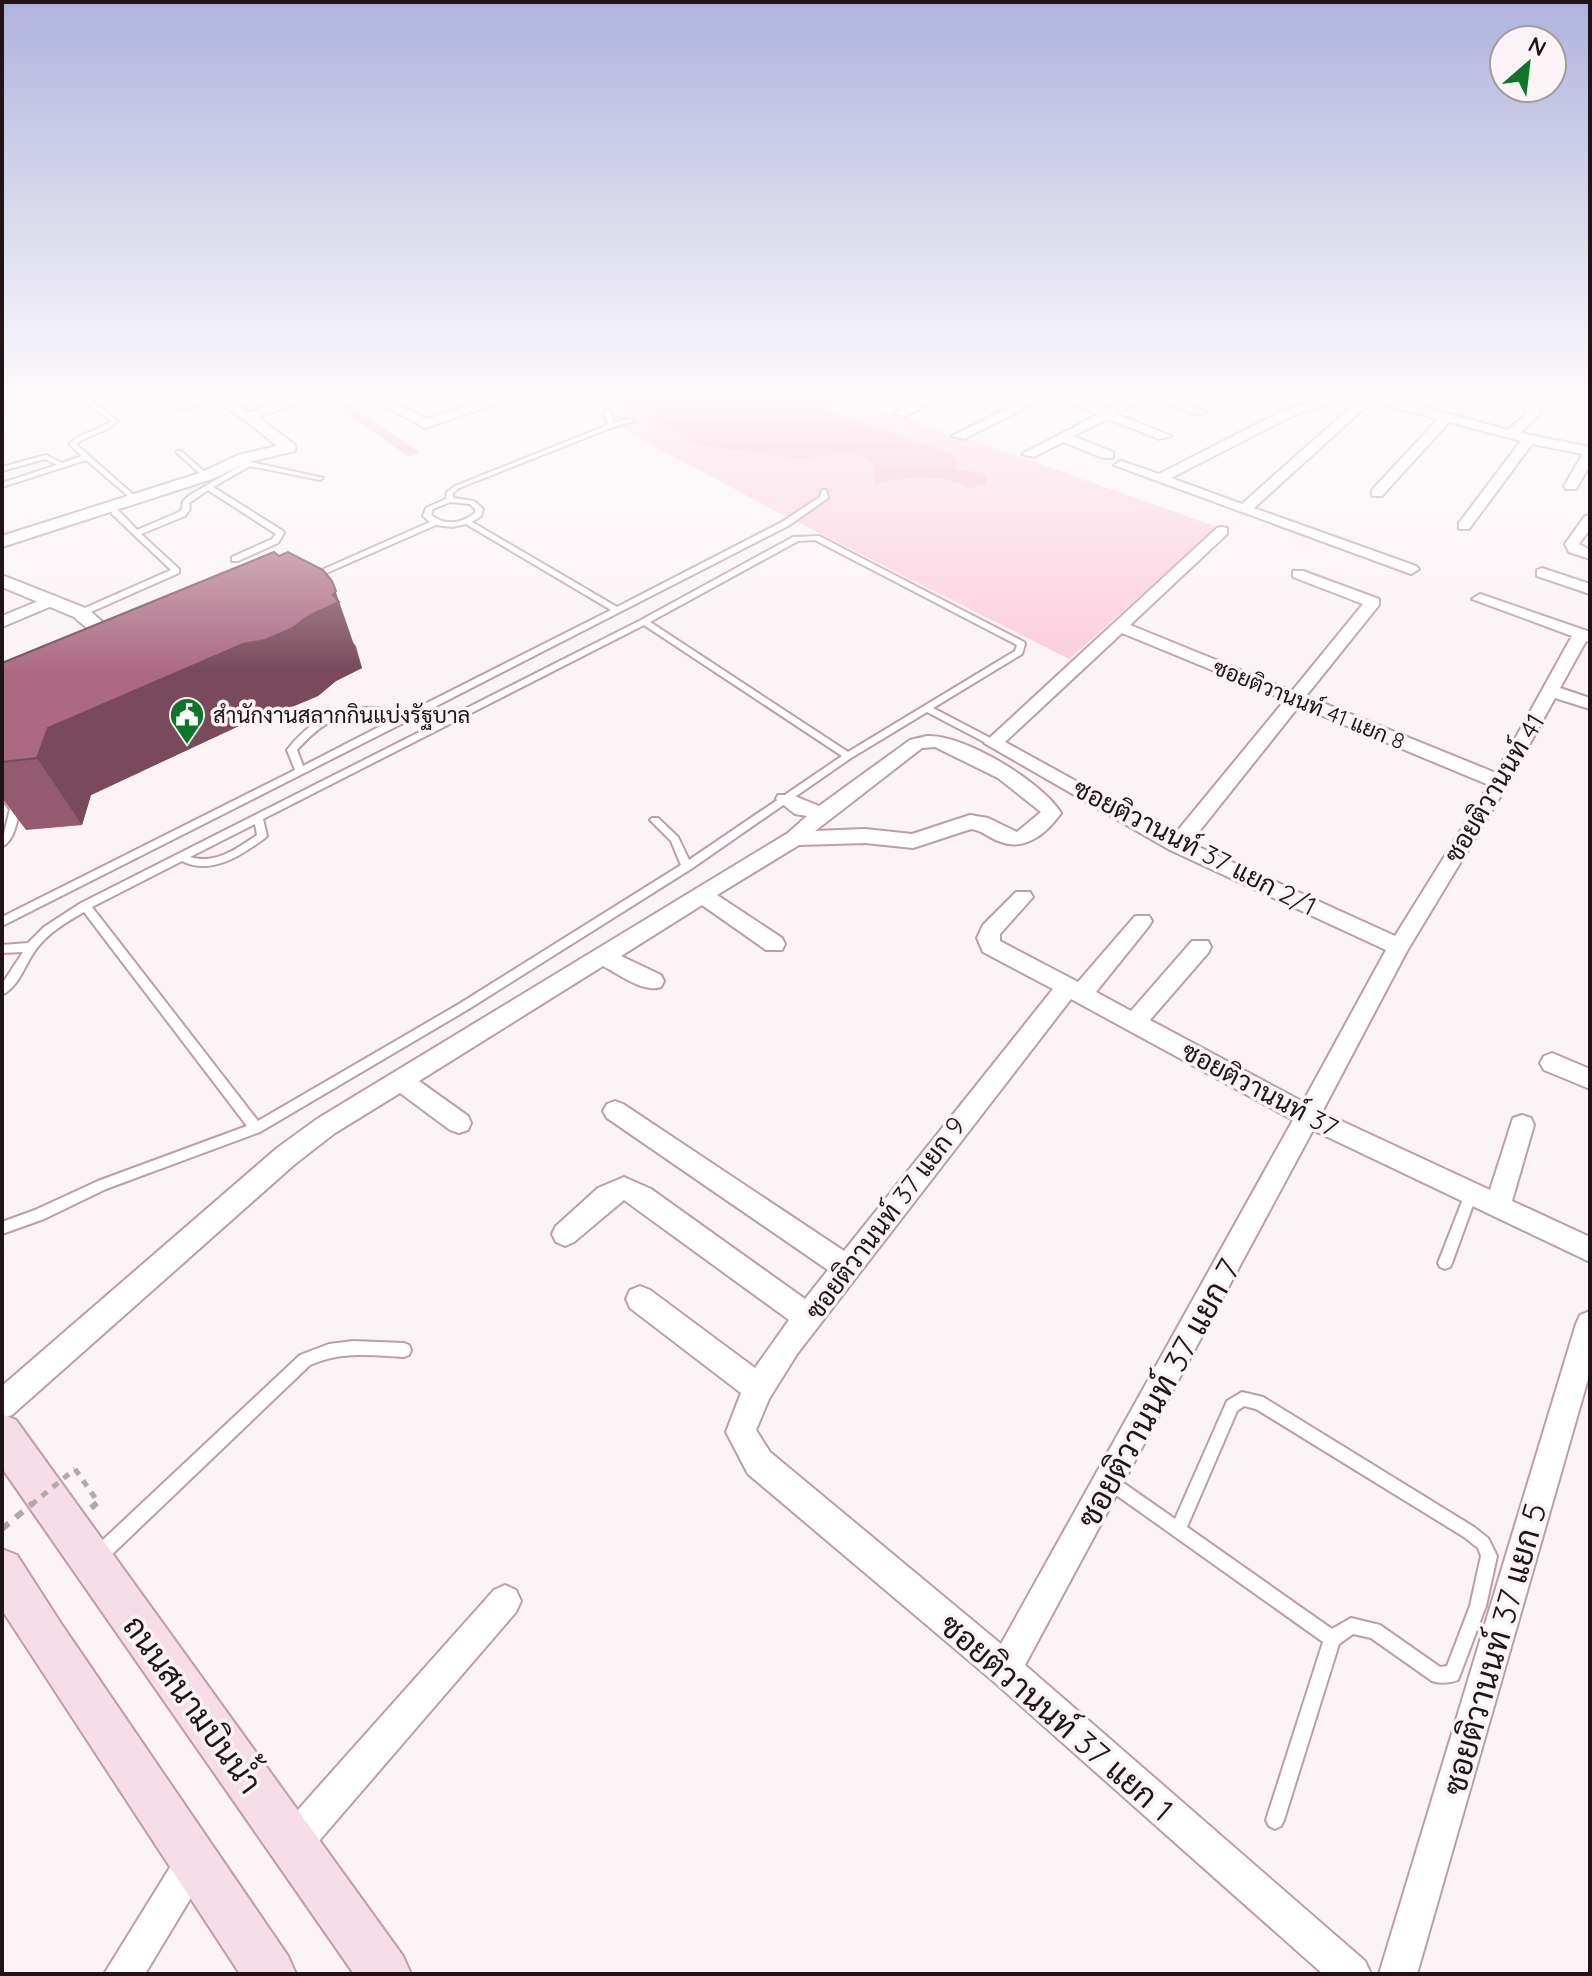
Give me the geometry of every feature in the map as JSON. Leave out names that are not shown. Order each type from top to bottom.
[{"type":"main road","name":"ถนนสนามบินน้ำ","points":[[2,1434],[385,1974]]},
{"type":"main road","points":[[2,1570],[46,1641],[270,1974]]},
{"type":"street","points":[[2,542],[135,499],[186,487]]},
{"type":"street","points":[[1182,487],[1411,569]]},
{"type":"street","points":[[1244,509],[1268,487]]},
{"type":"street","points":[[1377,493],[1382,487]]},
{"type":"street","points":[[1464,526],[1493,487]]},
{"type":"street","points":[[1590,519],[1572,544],[1574,549],[1590,555]]},
{"type":"street","points":[[993,743],[1222,531]]},
{"type":"street","points":[[1542,573],[1590,589]]},
{"type":"street","points":[[1177,845],[1373,602],[1298,574]]},
{"type":"street","points":[[4,582],[81,613],[122,640],[87,654]]},
{"type":"street","points":[[1480,599],[1586,636]]},
{"type":"street","points":[[2,622],[53,600]]},
{"type":"street","name":"ซอยติวานนท์ 41 แยก 8","points":[[1119,626],[1500,782]]},
{"type":"street","name":"ซอยติวานนท์ 41","points":[[1308,1116],[1399,947],[1586,636]]},
{"type":"street","points":[[1552,691],[1590,704]]},
{"type":"street","points":[[2,1405],[286,1156],[326,1126],[795,838],[822,813],[916,744],[929,740],[946,743],[1044,801],[1051,813],[1020,839],[1005,837],[981,823],[970,822],[913,841],[865,836],[795,838]]},
{"type":"street","name":"ซอยติวานนท์ 37 แยก 2/1","points":[[993,743],[1177,845],[1399,947]]},
{"type":"street","points":[[785,799],[802,809],[822,813]]},
{"type":"street","points":[[702,895],[774,944]]},
{"type":"street","name":"ซอยติวานนท์ 37","points":[[1023,897],[990,931],[988,938],[991,946],[1308,1116],[1590,1250]]},
{"type":"street","name":"ซอยติวานนท์ 37 แยก 9","points":[[759,1463],[741,1432],[747,1410],[808,1318],[988,1082],[1142,921]]},
{"type":"street","points":[[1134,1023],[1200,947]]},
{"type":"street","points":[[602,956],[653,981]]},
{"type":"street","points":[[1552,1063],[1590,1079]]},
{"type":"street","points":[[401,1080],[459,1123]]},
{"type":"street","points":[[615,1111],[847,1268]]},
{"type":"street","name":"ซอยติวานนท์ 37 แยก 7","points":[[1005,1669],[1308,1116]]},
{"type":"street","points":[[1498,1206],[1522,1125]]},
{"type":"street","points":[[565,1234],[607,1196],[624,1188],[642,1197],[808,1318]]},
{"type":"street","points":[[640,1299],[759,1389]]},
{"type":"street","name":"ซอยติวานนท์ 37 แยก 5","points":[[1398,1974],[1590,1324]]},
{"type":"street","name":"ซอยติวานนท์ 37 แยก 1","points":[[759,1463],[1005,1669],[1352,1974]]},
{"type":"street","points":[[293,1843],[505,1601]]},
{"type":"street","points":[[123,1974],[195,1861]]},
{"type":"lane","points":[[122,487],[135,499]]},
{"type":"lane","points":[[136,533],[182,514],[186,509],[185,502],[202,487]]},
{"type":"lane","points":[[215,487],[280,533],[275,541],[235,559]]},
{"type":"lane","points":[[449,500],[450,492],[457,487]]},
{"type":"lane","points":[[2,922],[785,524],[824,498],[824,491]]},
{"type":"lane","points":[[449,500],[465,500],[477,505],[478,514],[467,522],[449,525],[429,520],[427,512],[449,500]]},
{"type":"lane","points":[[81,613],[176,571],[115,512]]},
{"type":"lane","points":[[296,583],[436,522]]},
{"type":"lane","points":[[467,522],[617,610]]},
{"type":"lane","points":[[2,991],[18,974],[31,947],[54,925],[85,906],[644,622],[796,539],[816,538],[1021,644],[1019,652],[848,756],[687,866],[463,1007],[256,1128],[102,1185],[39,1215],[2,1228]]},
{"type":"lane","points":[[644,622],[848,756]]},
{"type":"lane","points":[[300,771],[292,750],[312,728],[338,712],[381,708],[410,716]]},
{"type":"lane","points":[[926,708],[993,743]]},
{"type":"lane","points":[[2,791],[15,809],[9,835],[2,844]]},
{"type":"lane","points":[[181,856],[190,863],[220,860],[262,836],[259,820]]},
{"type":"lane","points":[[655,820],[675,839],[687,866]]},
{"type":"lane","points":[[85,906],[256,1128]]},
{"type":"lane","points":[[2,949],[31,947]]},
{"type":"lane","points":[[1445,1263],[1471,1194]]},
{"type":"lane","points":[[91,1563],[305,1360],[323,1350],[343,1347],[404,1350]]},
{"type":"lane","points":[[1178,1531],[1232,1406],[1242,1399],[1258,1402],[1483,1543],[1489,1556],[1478,1606],[1452,1674],[1438,1675],[1374,1631],[1351,1626],[1332,1639],[1275,1820]]},
{"type":"lane","points":[[1110,1482],[1332,1639]]},
{"type":"path","points":[[2,1529],[75,1469],[98,1502]]},
{"type":"shaded area","points":[[731,487],[1105,487],[1217,527],[1069,659]]},
{"type":"building","points":[[274,552],[279,556],[288,552],[323,570],[332,581],[336,591],[333,595],[339,602],[310,615],[291,629],[265,640],[243,644],[48,728],[37,758],[2,762],[2,663]]},
{"type":"place","name":"สำนักงานสลากกินแบ่งรัฐบาล","points":[[187,746]]}]
